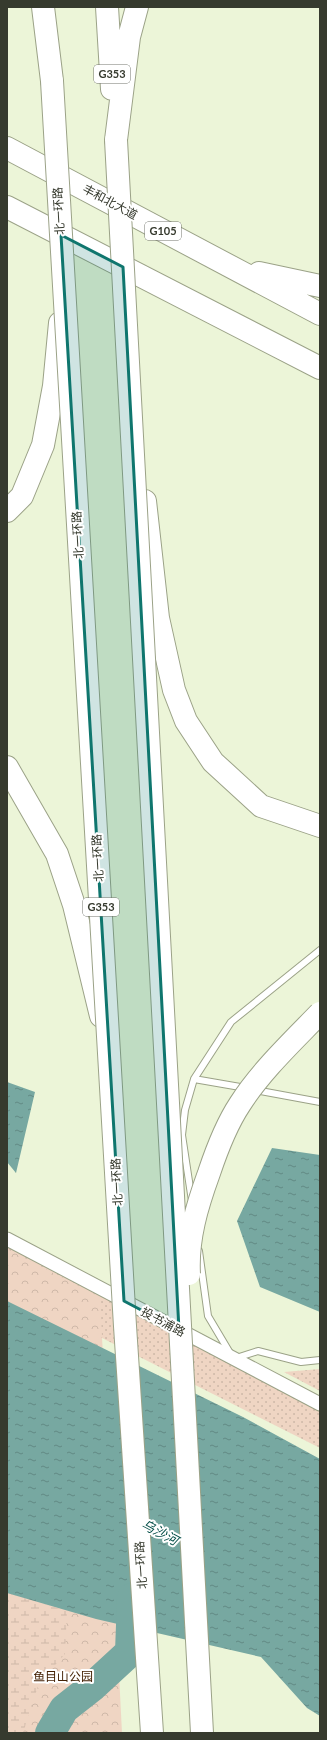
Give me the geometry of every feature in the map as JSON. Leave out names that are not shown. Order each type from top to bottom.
[{"type":"highway","points":[[43,7],[52,81]]},
{"type":"highway","name":"北一环路","points":[[47,7],[109,1051],[152,1733]]},
{"type":"highway","name":"G353","points":[[107,7],[127,338],[202,1733]]},
{"type":"highway","points":[[116,140],[129,37],[137,7]]},
{"type":"highway","name":"丰和北大道","points":[[7,148],[320,314]]},
{"type":"highway","points":[[7,207],[320,368]]},
{"type":"highway","points":[[232,267],[320,286]]},
{"type":"highway","points":[[7,511],[22,496],[43,445],[54,386],[63,280]]},
{"type":"highway","points":[[127,338],[158,618],[174,690],[186,721],[213,762],[261,806],[320,826]]},
{"type":"highway","points":[[7,767],[57,854],[74,905],[109,1051]]},
{"type":"highway","points":[[193,1580],[202,1486],[188,1259],[195,1212],[220,1142],[240,1104],[273,1062],[320,1013]]},
{"type":"street","name":"投书浦路","points":[[7,1239],[320,1404]]},
{"type":"lane","points":[[320,950],[231,1022],[194,1079],[185,1110],[182,1135],[208,1316],[234,1359],[258,1351],[301,1362],[320,1360]]},
{"type":"lane","points":[[194,1079],[320,1102]]},
{"type":"highlighted area","points":[[61,235],[123,267],[179,1330],[124,1301]]},
{"type":"green space","points":[[7,1245],[320,1407],[320,1448],[7,1290]]},
{"type":"green space","name":"鱼目山公园","points":[[7,1249],[100,1297],[122,1733],[7,1733]]},
{"type":"green space","points":[[320,1369],[320,1391],[284,1372]]},
{"type":"green space","points":[[7,1593],[67,1611],[65,1654],[39,1683],[23,1733],[7,1733]]},
{"type":"water","points":[[7,1082],[35,1092],[16,1173],[7,1162]]},
{"type":"water","points":[[272,1148],[320,1155],[320,1312],[260,1287],[237,1221]]},
{"type":"water","name":"乌沙河","points":[[7,1301],[243,1417],[320,1459],[320,1716],[307,1708],[261,1657],[96,1619],[7,1593]]},
{"type":"waterway","points":[[50,1733],[64,1709],[92,1687],[130,1652],[132,1598]]}]
